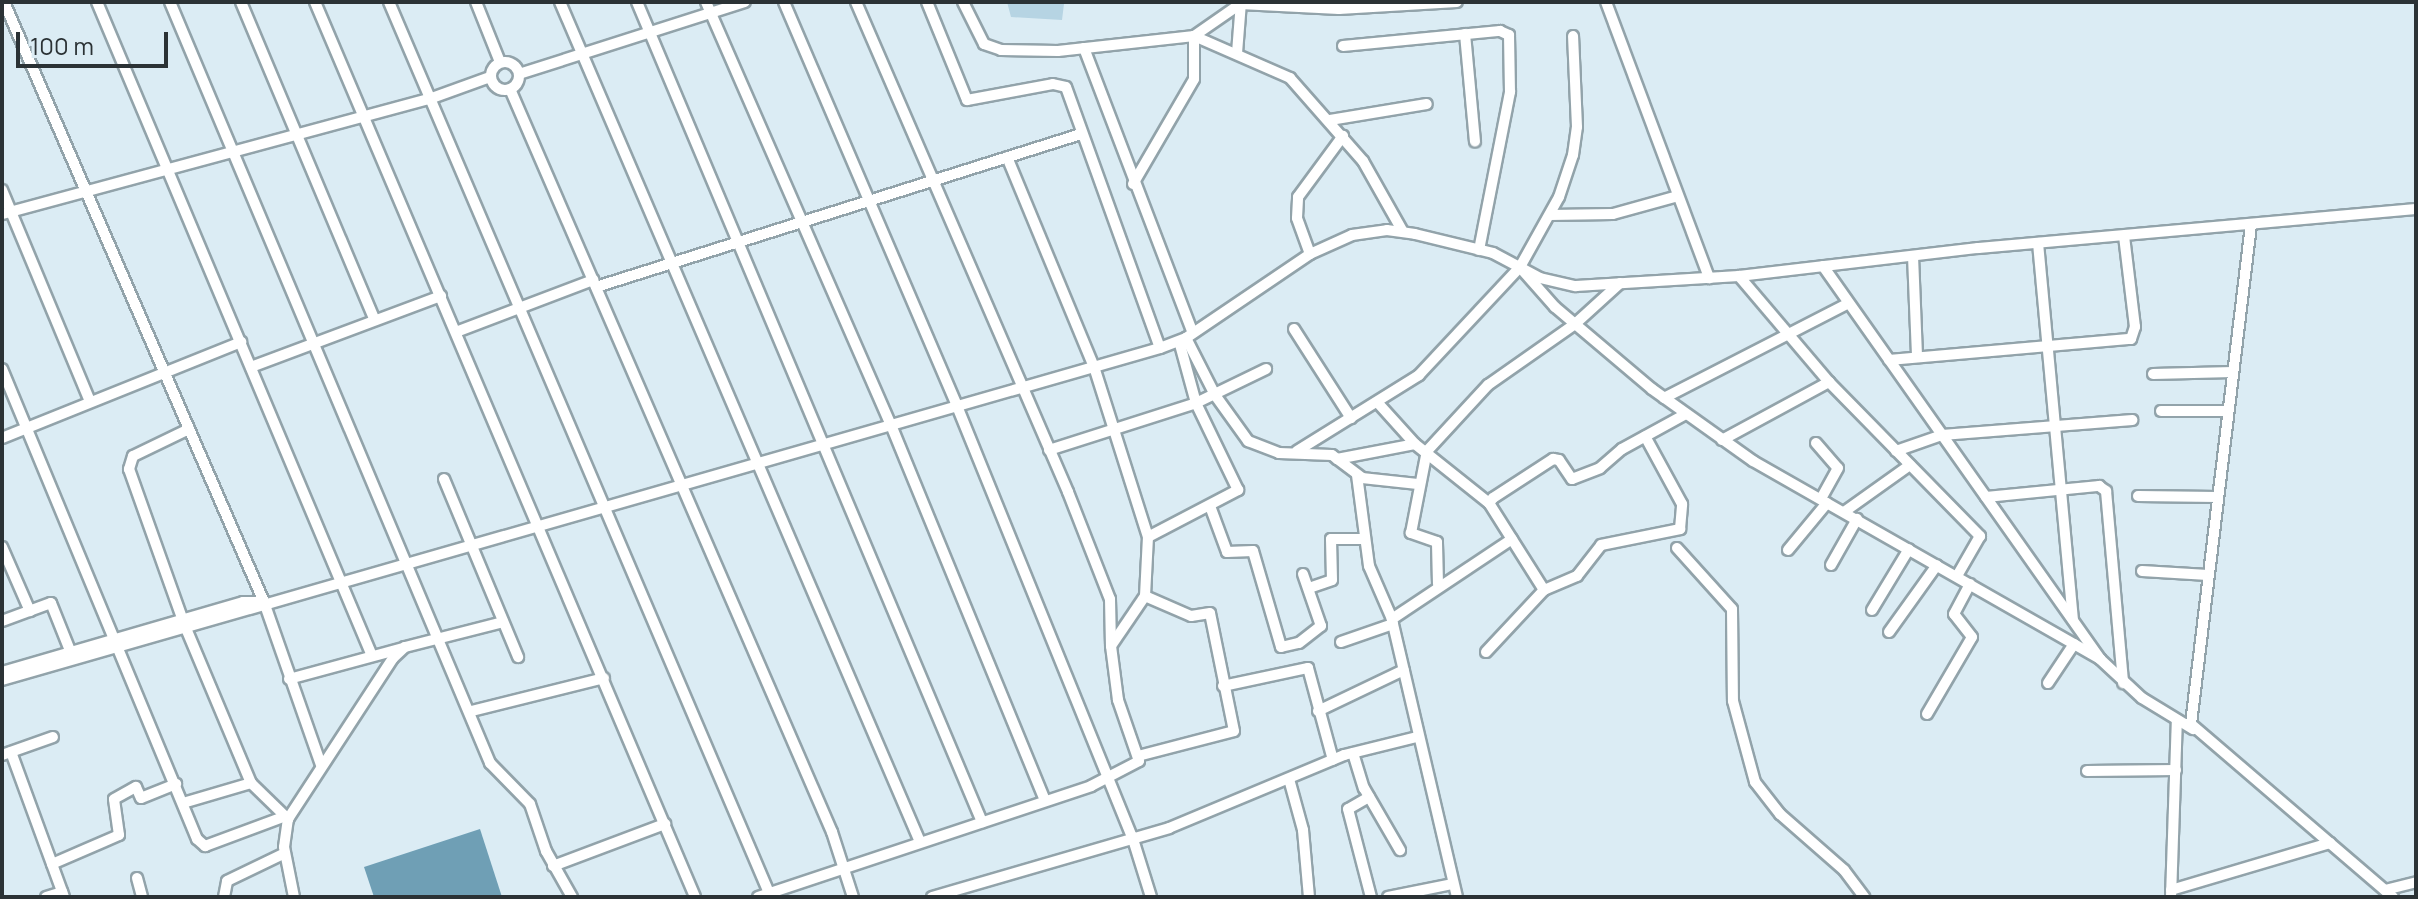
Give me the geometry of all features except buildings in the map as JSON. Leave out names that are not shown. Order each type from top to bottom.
[{"type":"street","points":[[4,2],[88,189],[262,602],[321,765]]},
{"type":"street","points":[[97,2],[343,579],[372,656]]},
{"type":"street","points":[[170,2],[496,773],[530,804],[553,866],[572,897]]},
{"type":"street","points":[[241,2],[375,320]]},
{"type":"street","points":[[315,2],[540,524],[695,897]]},
{"type":"street","points":[[389,2],[517,309],[605,507],[763,895],[843,865],[1109,778],[1136,765],[1138,756],[1118,700],[1111,646],[1110,599],[856,2]]},
{"type":"street","points":[[476,2],[500,62]]},
{"type":"street","points":[[560,2],[920,842]]},
{"type":"street","points":[[637,2],[982,822]]},
{"type":"street","points":[[510,89],[519,74],[650,32],[709,7],[745,2]]},
{"type":"street","points":[[784,2],[957,406],[1132,836],[1151,897]]},
{"type":"street","points":[[927,2],[967,100],[1061,83],[1070,95],[1081,134],[1160,348]]},
{"type":"street","points":[[963,2],[984,44],[1001,50],[1084,48],[1194,36],[1290,78],[1343,136],[1403,232]]},
{"type":"street","points":[[1194,36],[1240,3],[1339,6],[1457,2]]},
{"type":"street","points":[[1606,2],[1709,278]]},
{"type":"street","points":[[1237,53],[1240,3]]},
{"type":"street","points":[[709,7],[891,425],[1045,801]]},
{"type":"street","points":[[1343,46],[1506,31],[1510,39],[1508,108],[1479,250]]},
{"type":"street","points":[[1465,34],[1475,142]]},
{"type":"street","points":[[1133,184],[1194,79],[1194,36]]},
{"type":"street","points":[[1297,451],[1378,403],[1436,360],[1520,267],[1550,215],[1573,155],[1577,127],[1573,36]]},
{"type":"street","points":[[1084,48],[1186,337],[1215,395],[1248,441],[1279,453],[1297,451],[1337,459],[1415,444]]},
{"type":"street","points":[[5,211],[429,99],[490,77],[500,62]]},
{"type":"street","points":[[500,62],[512,63],[519,74]]},
{"type":"street","points":[[490,77],[497,88],[510,89]]},
{"type":"street","points":[[510,89],[682,485],[843,865],[853,897]]},
{"type":"street","points":[[1330,120],[1427,104]]},
{"type":"street","points":[[456,332],[594,284],[673,264],[801,220],[1081,134]]},
{"type":"street","points":[[1310,254],[1297,218],[1298,197],[1343,136]]},
{"type":"street","points":[[1007,157],[1094,367],[1148,537],[1145,596],[1111,646]]},
{"type":"street","points":[[2,190],[5,211],[90,401]]},
{"type":"street","points":[[1550,215],[1613,214],[1678,196]]},
{"type":"street","points":[[2,672],[605,507],[1160,348],[1186,337],[1310,254],[1352,235],[1403,232],[1479,250],[1576,286],[1739,276],[2038,243],[2416,209]]},
{"type":"street","points":[[2194,730],[2190,716],[2251,225]]},
{"type":"street","points":[[1889,360],[2126,341],[2135,335],[2124,236]]},
{"type":"street","points":[[2038,243],[2073,621]]},
{"type":"street","points":[[1913,256],[1917,357]]},
{"type":"street","points":[[1823,266],[2100,659],[2123,683],[2194,730],[2389,894],[2416,882]]},
{"type":"street","points":[[1520,267],[1575,324],[1664,398],[1722,440],[2100,659]]},
{"type":"street","points":[[1739,276],[1829,382],[1980,536],[1957,576]]},
{"type":"street","points":[[1438,584],[1437,542],[1411,533],[1418,484],[1427,451],[1488,385],[1575,324],[1620,283]]},
{"type":"street","points":[[251,367],[441,296]]},
{"type":"street","points":[[1664,398],[1790,336],[1847,304]]},
{"type":"street","points":[[1294,329],[1351,418]]},
{"type":"street","points":[[1148,537],[1210,506],[1238,485],[1196,403],[1186,337]]},
{"type":"street","points":[[2,438],[241,342]]},
{"type":"street","points":[[2,369],[197,839],[205,846],[286,818]]},
{"type":"street","points":[[1049,450],[1196,403],[1266,369]]},
{"type":"street","points":[[2153,374],[2233,372]]},
{"type":"street","points":[[1722,440],[1829,382]]},
{"type":"street","points":[[1378,403],[1415,444],[1489,503],[1544,590]]},
{"type":"street","points":[[2161,411],[2228,411]]},
{"type":"street","points":[[1489,503],[1553,459],[1559,460],[1569,478],[1575,478],[1686,414]]},
{"type":"street","points":[[1896,451],[1942,435],[2132,420]]},
{"type":"street","points":[[189,429],[129,462],[183,622],[251,783],[286,818]]},
{"type":"street","points":[[1486,652],[1544,590],[1577,576],[1588,556],[1610,541],[1680,529],[1682,504],[1645,436]]},
{"type":"street","points":[[1788,550],[1824,501],[1838,468],[1816,443]]},
{"type":"street","points":[[1337,459],[1357,475],[1418,484]]},
{"type":"street","points":[[1844,512],[1910,465]]},
{"type":"street","points":[[1357,475],[1364,539],[1372,574],[1393,622],[1417,737],[1457,897]]},
{"type":"street","points":[[444,479],[518,657]]},
{"type":"street","points":[[1986,497],[2099,486],[2108,496],[2123,683]]},
{"type":"street","points":[[2138,496],[2217,497]]},
{"type":"street","points":[[1210,506],[1227,552],[1252,549],[1281,647],[1296,644],[1321,626],[1303,574]]},
{"type":"street","points":[[1831,565],[1857,519]]},
{"type":"street","points":[[1309,588],[1332,580],[1330,541],[1364,539]]},
{"type":"street","points":[[1341,642],[1393,622],[1438,584],[1512,539]]},
{"type":"street","points":[[2,547],[30,611]]},
{"type":"street","points":[[1677,548],[1732,609],[1733,701],[1755,782],[1780,814],[1844,870],[1864,897]]},
{"type":"street","points":[[1872,610],[1909,549]]},
{"type":"street","points":[[1889,632],[1937,565]]},
{"type":"street","points":[[2142,571],[2208,575]]},
{"type":"street","points":[[1927,714],[1972,637],[1954,614],[1970,584]]},
{"type":"street","points":[[1138,756],[1232,733],[1210,613],[1191,616],[1145,596]]},
{"type":"street","points":[[2,621],[54,605],[71,654]]},
{"type":"street","points":[[289,679],[503,622]]},
{"type":"street","points":[[2048,683],[2074,644]]},
{"type":"street","points":[[294,897],[285,853],[286,818],[405,647]]},
{"type":"street","points":[[2,680],[71,654]]},
{"type":"street","points":[[1223,686],[1303,667],[1310,673],[1333,760]]},
{"type":"street","points":[[1318,711],[1404,670]]},
{"type":"street","points":[[472,711],[604,678]]},
{"type":"street","points":[[2177,720],[2171,893],[2330,843]]},
{"type":"street","points":[[46,897],[63,894],[6,754],[53,737]]},
{"type":"street","points":[[932,897],[953,894],[1132,836],[1181,824],[1333,760],[1417,737]]},
{"type":"street","points":[[1353,753],[1369,797],[1400,850]]},
{"type":"street","points":[[2087,771],[2176,770]]},
{"type":"street","points":[[1289,779],[1304,841],[1309,897]]},
{"type":"street","points":[[183,803],[251,783]]},
{"type":"street","points":[[52,864],[119,835],[114,799],[136,787],[141,798],[176,784]]},
{"type":"street","points":[[1369,797],[1348,809],[1371,897]]},
{"type":"street","points":[[553,866],[665,824]]},
{"type":"street","points":[[224,897],[227,881],[285,853]]},
{"type":"street","points":[[137,878],[142,897]]},
{"type":"street","points":[[1388,897],[1452,884]]},
{"type":"shaded area","points":[[1007,2],[1073,2],[1064,4],[1062,20],[1011,17]]},
{"type":"shaded area","points":[[480,829],[502,897],[374,897],[364,867]]}]
